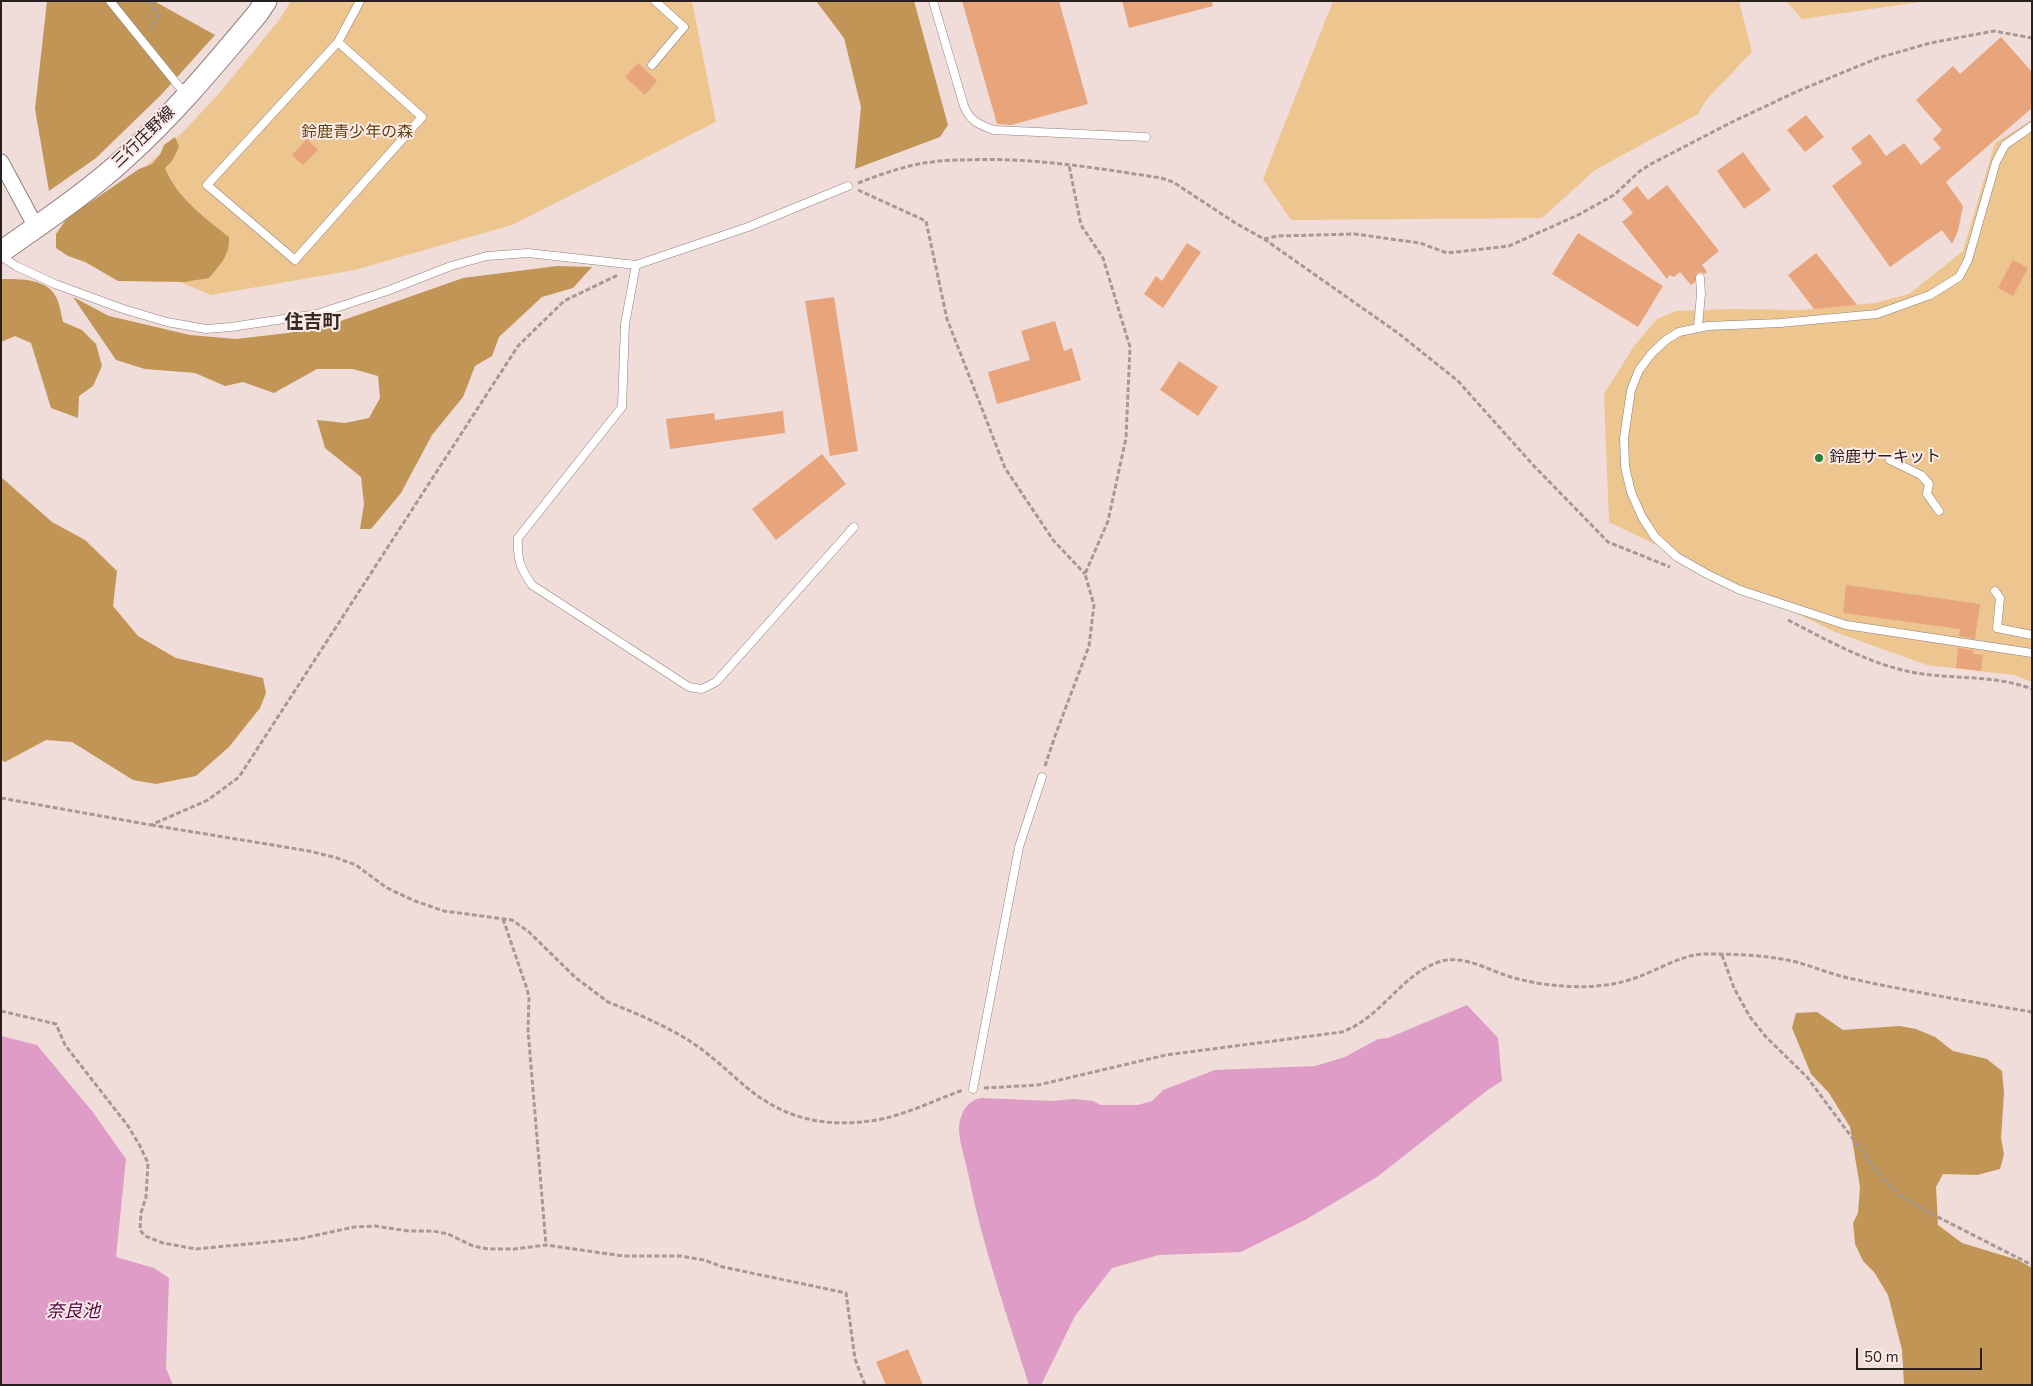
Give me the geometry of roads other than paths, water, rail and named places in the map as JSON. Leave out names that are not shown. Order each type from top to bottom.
[{"type":"main road","name":"三行庄野線","points":[[1,252],[83,194],[125,158],[188,96],[266,1]]},
{"type":"street","points":[[1,162],[36,227]]},
{"type":"lane","points":[[110,1],[188,96]]},
{"type":"lane","points":[[338,42],[422,117],[295,260],[207,185],[338,42],[360,1]]},
{"type":"lane","points":[[652,65],[684,27],[655,1]]},
{"type":"lane","points":[[933,1],[962,101],[968,115],[979,125],[994,130],[1146,137]]},
{"type":"lane","points":[[2032,126],[2004,145],[1996,162],[1968,260],[1959,277],[1930,294],[1877,314],[1780,323],[1698,327],[1679,332],[1666,340],[1652,353],[1640,370],[1631,390],[1624,438],[1625,467],[1631,492],[1642,517],[1655,537],[1677,557],[1707,574],[1740,590],[1846,625],[2032,653]]},
{"type":"lane","points":[[1,256],[16,266],[82,296],[158,319],[206,329],[258,324],[317,314],[387,291],[451,266],[487,256],[528,253],[636,265],[748,227],[848,186]]},
{"type":"lane","points":[[636,265],[625,324],[622,407],[518,538],[517,555],[522,572],[532,586],[689,687],[702,689],[716,682],[854,527]]},
{"type":"lane","points":[[1698,327],[1701,294],[1700,278]]},
{"type":"lane","points":[[1890,460],[1921,475],[1929,484],[1927,494],[1939,512]]},
{"type":"lane","points":[[1995,591],[2000,598],[1997,628],[2032,635]]},
{"type":"lane","points":[[973,1089],[1019,847],[1042,778]]},
{"type":"water","points":[[1467,1005],[1498,1038],[1502,1081],[1489,1089],[1377,1177],[1305,1220],[1241,1252],[1159,1255],[1112,1268],[1075,1316],[1041,1385],[1029,1385],[988,1253],[961,1145],[960,1122],[968,1104],[982,1098],[1052,1101],[1074,1099],[1093,1101],[1101,1105],[1138,1105],[1152,1101],[1163,1090],[1215,1070],[1315,1066],[1345,1057],[1378,1039],[1388,1038]]},
{"type":"water","name":"奈良池","points":[[1,1036],[37,1045],[92,1111],[126,1159],[116,1257],[154,1268],[169,1278],[166,1368],[173,1385],[1,1385]]},
{"type":"place","name":"鈴鹿サーキット","points":[[1819,458]]},
{"type":"district","name":"住吉町","points":[[313,323]]},
{"type":"park label","name":"鈴鹿青少年の森","points":[[357,133]]}]
